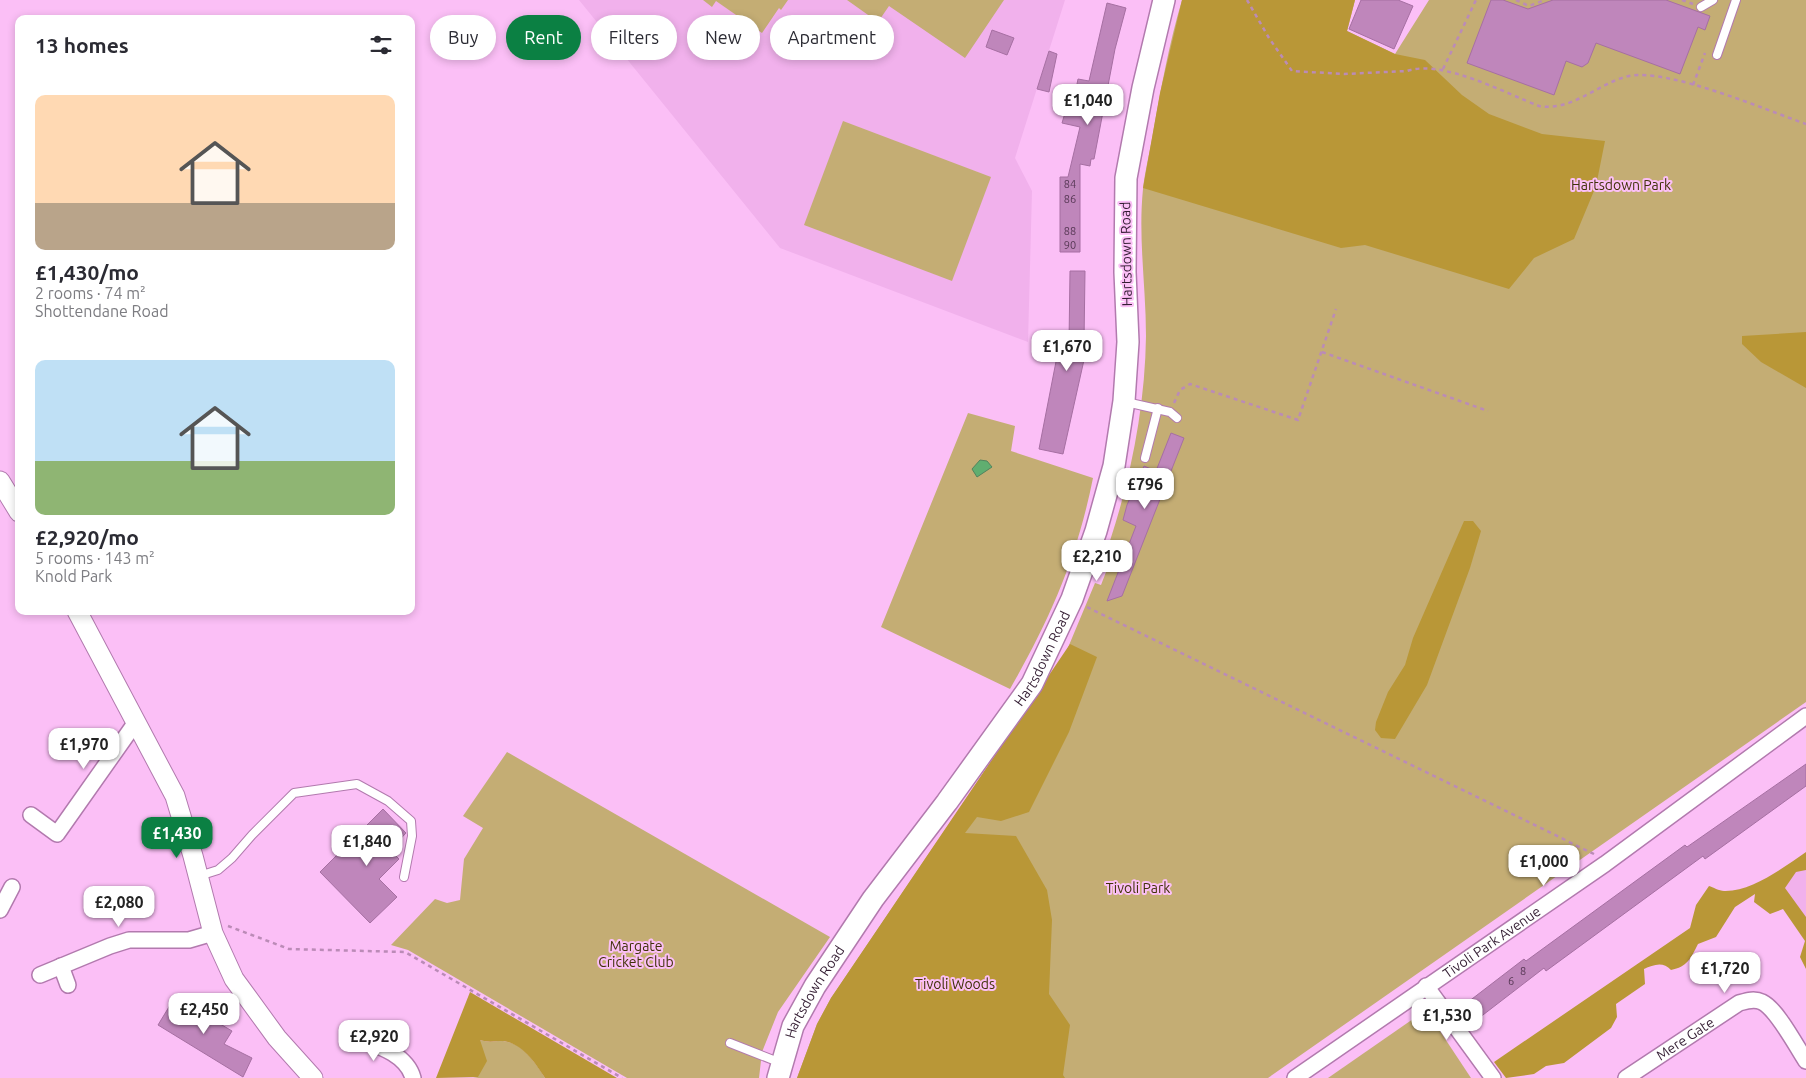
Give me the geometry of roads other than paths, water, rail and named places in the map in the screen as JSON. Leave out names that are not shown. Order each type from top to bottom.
[{"type":"main road","name":"Hartsdown Road","points":[[780,1070],[793,1026],[816,986],[874,900],[1032,684],[1072,599],[1096,531],[1114,466],[1124,402],[1128,342],[1125,272],[1126,178],[1143,88],[1164,0]]},
{"type":"street","points":[[0,481],[15,505]]},
{"type":"street","points":[[79,615],[175,796],[198,876],[218,929],[234,980],[277,1038],[313,1078]]},
{"type":"street","name":"Tivoli Park Avenue","points":[[1295,1078],[1605,864],[1806,716]]},
{"type":"street","points":[[31,815],[57,834],[136,722]]},
{"type":"street","points":[[0,910],[12,887]]},
{"type":"street","points":[[40,975],[129,940],[189,940],[218,929]]},
{"type":"street","points":[[61,966],[68,985]]},
{"type":"street","points":[[1426,986],[1493,1078]]},
{"type":"street","name":"Mere Gate","points":[[1626,1078],[1739,1003],[1750,1000],[1761,1001],[1770,1008],[1806,1061]]},
{"type":"street","points":[[349,1035],[401,1058],[410,1068],[413,1078]]},
{"type":"lane","points":[[1701,7],[1713,0]]},
{"type":"lane","points":[[1717,55],[1736,0]]},
{"type":"lane","points":[[1124,402],[1158,408],[1170,412],[1177,418]]},
{"type":"lane","points":[[1145,458],[1158,408]]},
{"type":"lane","points":[[198,876],[218,870],[232,858],[294,793],[358,784],[388,801],[411,821],[412,836],[404,877]]},
{"type":"lane","points":[[730,1043],[780,1070]]},
{"type":"park label","name":"Hartsdown Park","points":[[1621,185]]},
{"type":"park label","name":"Tivoli Park","points":[[1138,888]]},
{"type":"park label","name":"Margate Cricket Club","points":[[636,954]]},
{"type":"park label","name":"Tivoli Woods","points":[[955,984]]}]
